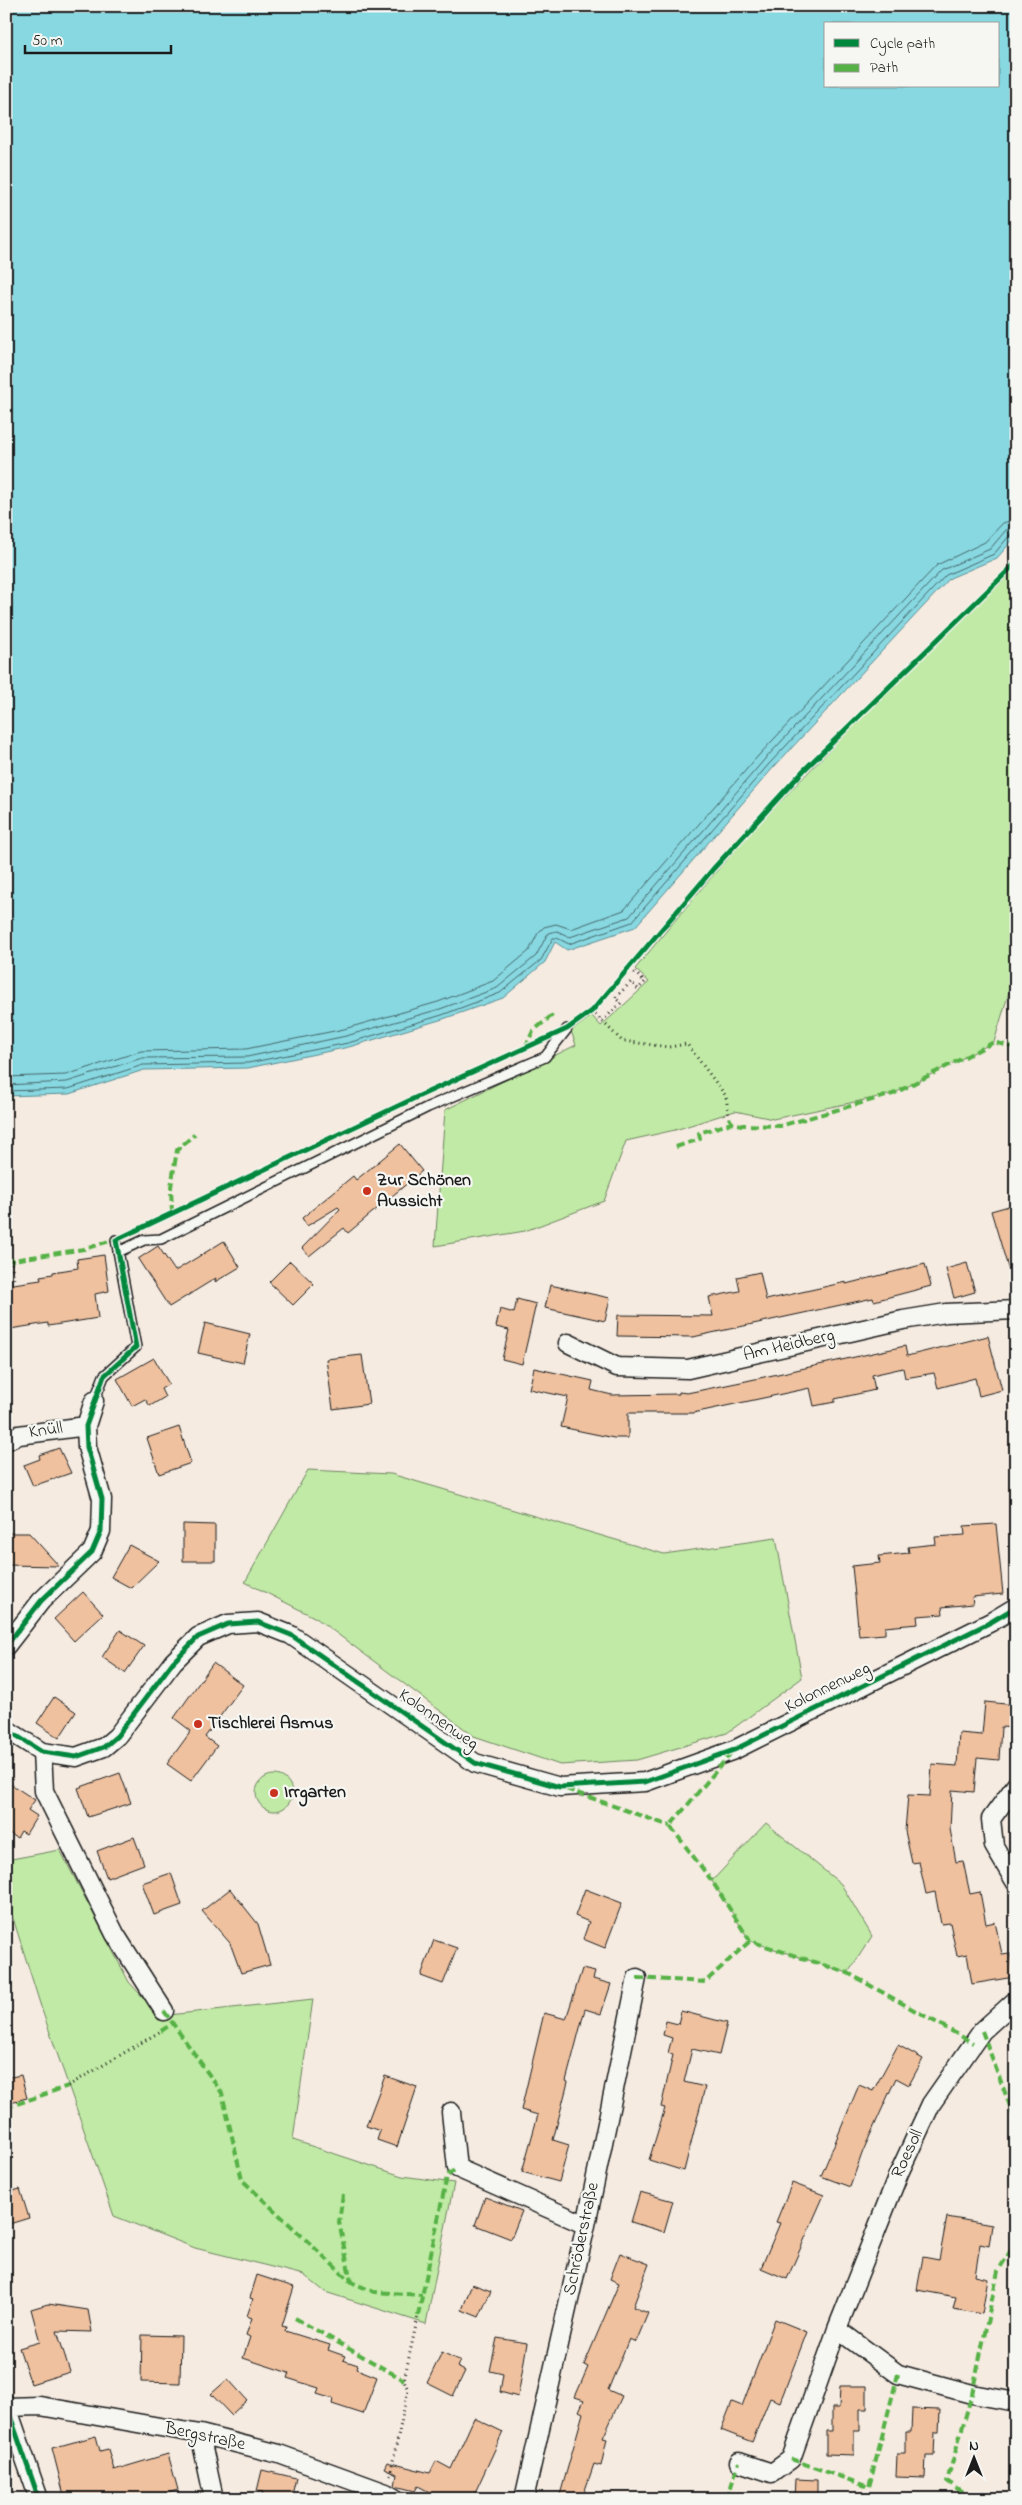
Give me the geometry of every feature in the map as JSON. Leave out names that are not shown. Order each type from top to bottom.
[{"type":"street","name":"Am Heidberg","points":[[568,1342],[618,1367],[688,1368],[903,1320],[946,1313],[1016,1310]]},
{"type":"street","points":[[6,1646],[41,1600],[92,1552],[102,1531],[102,1499],[87,1447],[86,1426],[94,1401]]},
{"type":"street","name":"Knüll","points":[[6,1440],[19,1435],[86,1426]]},
{"type":"street","name":"Kolonnenweg","points":[[6,1729],[42,1752],[76,1757],[104,1747],[117,1736],[173,1662],[198,1637],[228,1624],[258,1622],[291,1635],[475,1763],[560,1787],[645,1782],[734,1750],[983,1626],[1016,1607]]},
{"type":"street","points":[[42,1752],[44,1790],[115,1934],[164,2011]]},
{"type":"street","points":[[1016,1785],[991,1819],[994,1846],[1016,1883]]},
{"type":"street","name":"Schröderstraße","points":[[524,2499],[586,2225],[637,1978]]},
{"type":"street","name":"Roesoll","points":[[739,2462],[772,2474],[791,2458],[837,2329],[899,2173],[932,2104],[982,2031],[1016,2000]]},
{"type":"street","points":[[451,2112],[457,2168],[586,2225]]},
{"type":"street","points":[[837,2329],[898,2374],[972,2394],[1016,2402]]},
{"type":"street","points":[[7,2406],[39,2499]]},
{"type":"street","name":"Bergstraße","points":[[7,2406],[40,2406],[200,2434],[279,2454],[391,2496]]},
{"type":"street","points":[[200,2434],[214,2499]]},
{"type":"lane","points":[[118,1252],[144,1240],[161,1239],[428,1107],[545,1056],[567,1029]]},
{"type":"lane","points":[[94,1401],[104,1376],[136,1347],[116,1240]]},
{"type":"path","points":[[602,1021],[621,1003],[615,998],[631,982],[638,989],[645,982],[630,968]]},
{"type":"path","points":[[592,1011],[622,1041],[669,1047],[687,1044],[726,1096],[729,1118]]},
{"type":"path","points":[[6,1282],[14,1281],[11,1260]]},
{"type":"path","points":[[68,2086],[161,2031]]},
{"type":"path","points":[[391,2496],[408,2390],[404,2380],[418,2316]]},
{"type":"green space","points":[[1016,568],[1016,969],[994,1042],[893,1094],[773,1119],[735,1111],[675,1130],[626,1141],[604,1201],[525,1231],[435,1246],[445,1110],[576,1045],[571,1031],[592,1016],[601,1026],[649,982],[635,969],[738,847],[863,716]]},
{"type":"green space","points":[[308,1470],[391,1474],[664,1554],[776,1538],[802,1678],[727,1733],[637,1760],[560,1765],[474,1736],[316,1618],[245,1582]]},
{"type":"green space","name":"Irrgarten","points":[[274,1775],[287,1780],[292,1793],[287,1806],[274,1811],[261,1806],[256,1793],[261,1780]]},
{"type":"green space","points":[[766,1823],[841,1884],[872,1936],[848,1973],[750,1941],[712,1881]]},
{"type":"green space","points":[[60,1850],[129,1982],[160,2016],[313,1999],[293,2140],[402,2176],[454,2183],[426,2324],[325,2292],[304,2275],[195,2248],[114,2216],[42,2010],[6,1896],[6,1860]]},
{"type":"water","points":[[6,6],[1016,6],[1016,536],[997,558],[950,578],[773,768],[635,927],[567,950],[555,942],[545,962],[503,998],[443,1019],[349,1047],[248,1068],[144,1070],[69,1094],[6,1096]]},
{"type":"building","name":"Zur Schönen Aussicht","points":[[400,1144],[422,1171],[348,1233],[344,1228],[309,1256],[302,1248],[340,1209],[338,1207],[307,1226],[302,1218],[353,1176],[356,1180]]},
{"type":"building","points":[[1016,1204],[1016,1280],[1012,1281],[991,1211]]},
{"type":"building","points":[[224,1241],[240,1267],[215,1282],[216,1278],[169,1307],[138,1259],[158,1246],[175,1271]]},
{"type":"building","points":[[104,1255],[109,1291],[95,1294],[98,1318],[48,1326],[48,1323],[10,1329],[6,1285],[41,1280],[40,1276],[78,1268],[77,1259]]},
{"type":"building","points":[[290,1261],[314,1284],[293,1305],[269,1282]]},
{"type":"building","points":[[967,1263],[975,1292],[954,1298],[946,1269]]},
{"type":"building","points":[[925,1264],[931,1286],[874,1301],[873,1298],[693,1337],[617,1336],[618,1315],[713,1316],[709,1297],[740,1291],[737,1277],[760,1272],[766,1300],[846,1282],[846,1284]]},
{"type":"building","points":[[550,1285],[610,1298],[605,1321],[545,1308]]},
{"type":"building","points":[[517,1299],[536,1304],[522,1364],[502,1359],[509,1330],[496,1327],[500,1309],[514,1313]]},
{"type":"building","points":[[205,1323],[250,1334],[243,1363],[198,1353]]},
{"type":"building","points":[[988,1336],[1002,1390],[979,1396],[975,1378],[938,1388],[934,1373],[905,1378],[903,1368],[872,1375],[875,1390],[814,1406],[810,1388],[693,1413],[628,1413],[628,1438],[614,1438],[561,1427],[568,1397],[529,1389],[534,1368],[593,1381],[591,1390],[612,1395],[679,1394],[679,1392],[687,1393],[746,1381],[905,1346],[907,1356]]},
{"type":"building","points":[[362,1355],[369,1404],[333,1409],[326,1359]]},
{"type":"building","points":[[154,1358],[169,1384],[161,1389],[165,1397],[150,1406],[145,1399],[132,1406],[117,1379]]},
{"type":"building","points":[[179,1427],[191,1463],[159,1474],[147,1438]]},
{"type":"building","points":[[59,1448],[71,1473],[33,1486],[24,1465],[40,1459],[39,1455]]},
{"type":"building","points":[[183,1524],[215,1525],[215,1561],[183,1561]]},
{"type":"building","points":[[996,1524],[1003,1594],[972,1597],[973,1604],[942,1607],[943,1614],[917,1616],[918,1624],[885,1627],[885,1634],[859,1636],[852,1566],[880,1563],[879,1556],[909,1553],[908,1547],[936,1544],[935,1537],[965,1535],[964,1526]]},
{"type":"building","points":[[6,1533],[29,1533],[59,1566],[6,1565]]},
{"type":"building","points":[[129,1545],[159,1561],[131,1588],[111,1577]]},
{"type":"building","points":[[83,1592],[103,1614],[74,1641],[54,1619]]},
{"type":"building","points":[[120,1630],[144,1646],[125,1673],[102,1657]]},
{"type":"building","name":"Tischlerei Asmus","points":[[213,1663],[243,1685],[205,1737],[217,1746],[191,1781],[167,1764],[191,1731],[174,1718]]},
{"type":"building","points":[[54,1697],[76,1712],[59,1738],[37,1723]]},
{"type":"building","points":[[985,1702],[1016,1705],[1016,1728],[1001,1727],[999,1760],[977,1758],[974,1792],[952,1790],[950,1829],[956,1862],[963,1861],[970,1894],[980,1892],[986,1924],[995,1922],[1002,1954],[1010,1953],[1014,1977],[972,1984],[967,1954],[957,1956],[950,1923],[941,1924],[935,1892],[926,1894],[919,1862],[912,1863],[905,1831],[908,1795],[930,1796],[932,1764],[957,1766],[959,1733],[982,1735]]},
{"type":"building","points":[[120,1773],[131,1803],[88,1817],[78,1788]]},
{"type":"building","points":[[6,1781],[35,1800],[28,1810],[37,1816],[26,1834],[21,1831],[17,1838],[6,1831]]},
{"type":"building","points":[[134,1837],[144,1864],[107,1878],[97,1851]]},
{"type":"building","points":[[171,1873],[182,1905],[154,1915],[142,1883]]},
{"type":"building","points":[[230,1889],[258,1924],[270,1965],[241,1973],[230,1943],[202,1911]]},
{"type":"building","points":[[585,1889],[622,1903],[605,1948],[583,1939],[589,1922],[575,1916]]},
{"type":"building","points":[[434,1940],[457,1948],[443,1984],[421,1976]]},
{"type":"building","points":[[582,1969],[595,1972],[593,1979],[611,1984],[601,2014],[585,2009],[566,2081],[568,2082],[553,2140],[569,2145],[559,2182],[522,2172],[538,2115],[521,2110],[544,2013],[566,2019]]},
{"type":"building","points":[[681,2011],[727,2023],[719,2055],[692,2049],[684,2082],[705,2087],[684,2171],[649,2160],[665,2108],[661,2107],[673,2055],[668,2053],[672,2038],[663,2035],[666,2021],[678,2024]]},
{"type":"building","points":[[898,2045],[923,2059],[909,2085],[896,2078],[863,2151],[850,2187],[821,2176],[859,2085],[873,2091]]},
{"type":"building","points":[[21,2075],[27,2098],[6,2103],[6,2078]]},
{"type":"building","points":[[385,2076],[417,2087],[397,2147],[377,2140],[380,2131],[366,2126]]},
{"type":"building","points":[[792,2183],[824,2195],[787,2279],[761,2268],[780,2223],[776,2222]]},
{"type":"building","points":[[20,2189],[29,2218],[6,2225],[6,2193]]},
{"type":"building","points":[[640,2192],[673,2201],[664,2232],[631,2222]]},
{"type":"building","points":[[485,2197],[522,2211],[511,2239],[475,2225]]},
{"type":"building","points":[[947,2217],[992,2225],[989,2246],[980,2244],[975,2276],[988,2279],[982,2314],[953,2309],[956,2297],[917,2290],[923,2257],[939,2260]]},
{"type":"building","points":[[620,2253],[649,2264],[633,2307],[648,2313],[636,2342],[629,2339],[608,2390],[622,2396],[603,2438],[607,2439],[601,2466],[594,2464],[582,2499],[572,2499],[560,2495],[583,2413],[579,2411],[584,2400],[575,2397],[588,2367],[584,2365],[619,2283],[610,2279]]},
{"type":"building","points":[[257,2275],[294,2287],[282,2326],[286,2327],[285,2331],[330,2345],[328,2350],[345,2356],[343,2360],[358,2365],[357,2369],[377,2377],[363,2414],[332,2404],[333,2399],[317,2394],[319,2388],[287,2378],[289,2373],[243,2358],[250,2337],[246,2335],[252,2318],[247,2316],[253,2299],[250,2298]]},
{"type":"building","points":[[472,2284],[491,2291],[479,2317],[462,2310]]},
{"type":"building","points":[[48,2304],[88,2310],[92,2332],[57,2331],[70,2372],[31,2384],[19,2348],[40,2342],[31,2309]]},
{"type":"building","points":[[775,2319],[807,2332],[780,2402],[770,2398],[752,2442],[721,2430],[732,2402],[742,2406]]},
{"type":"building","points":[[142,2335],[181,2336],[180,2383],[141,2382]]},
{"type":"building","points":[[497,2338],[527,2343],[518,2397],[500,2392],[503,2374],[490,2371]]},
{"type":"building","points":[[442,2352],[460,2361],[457,2367],[465,2371],[453,2396],[427,2383]]},
{"type":"building","points":[[228,2379],[247,2400],[231,2415],[211,2394]]},
{"type":"building","points":[[840,2386],[867,2386],[867,2409],[860,2409],[860,2431],[854,2431],[854,2455],[826,2454],[826,2431],[832,2431],[832,2408],[839,2408]]},
{"type":"building","points":[[912,2409],[940,2410],[939,2432],[935,2432],[934,2455],[926,2455],[925,2478],[896,2477],[897,2454],[906,2454],[906,2432],[911,2432]]},
{"type":"building","points":[[474,2418],[503,2432],[472,2499],[443,2499],[418,2486],[415,2491],[395,2486],[397,2474],[384,2468],[387,2462],[430,2473],[436,2461],[451,2469]]},
{"type":"building","points":[[96,2436],[100,2451],[108,2449],[114,2470],[168,2454],[178,2490],[148,2499],[65,2499],[52,2448]]},
{"type":"building","points":[[262,2470],[296,2478],[291,2499],[261,2499],[263,2492],[257,2491]]},
{"type":"building","points":[[795,2479],[817,2480],[817,2499],[794,2499]]},
{"type":"marked path","points":[[525,1048],[533,1031],[555,1013]]},
{"type":"marked path","points":[[729,1118],[732,1123],[742,1125],[780,1126],[893,1094],[994,1042],[1016,1048]]},
{"type":"marked path","points":[[676,1147],[700,1139],[699,1133],[732,1123]]},
{"type":"marked path","points":[[172,1213],[171,1187],[177,1150],[195,1134]]},
{"type":"marked path","points":[[6,1261],[84,1249],[119,1238]]},
{"type":"marked path","points":[[731,1753],[670,1826],[712,1881],[750,1941],[848,1973],[973,2043]]},
{"type":"marked path","points":[[566,1789],[670,1826]]},
{"type":"marked path","points":[[637,1978],[705,1982],[750,1941]]},
{"type":"marked path","points":[[164,2011],[222,2093],[242,2180],[351,2282],[374,2292],[422,2295]]},
{"type":"marked path","points":[[161,2031],[173,2023]]},
{"type":"marked path","points":[[982,2031],[1016,2122]]},
{"type":"marked path","points":[[6,2108],[68,2086]]},
{"type":"marked path","points":[[418,2316],[447,2176],[457,2168]]},
{"type":"marked path","points":[[343,2194],[339,2222],[351,2282]]},
{"type":"marked path","points":[[972,2499],[947,2481],[972,2394],[998,2271],[1016,2242]]},
{"type":"marked path","points":[[295,2318],[404,2380]]},
{"type":"marked path","points":[[791,2459],[869,2487],[898,2374]]},
{"type":"marked path","points":[[727,2499],[739,2462]]},
{"type":"marked path","points":[[6,2489],[10,2499]]},
{"type":"cycle path","points":[[6,1646],[41,1601],[92,1552],[101,1531],[102,1499],[87,1447],[86,1426],[104,1376],[136,1347],[116,1240],[417,1097],[567,1029],[592,1011],[713,869],[804,770],[1016,563]]},
{"type":"cycle path","points":[[6,1729],[42,1752],[76,1757],[104,1747],[117,1736],[173,1662],[198,1637],[228,1624],[258,1622],[291,1635],[475,1763],[560,1787],[645,1782],[734,1750],[991,1622],[1016,1607]]},
{"type":"cycle path","points":[[6,2404],[39,2499]]},
{"type":"place","name":"Zur Schönen Aussicht","points":[[367,1191]]},
{"type":"place","name":"Tischlerei Asmus","points":[[198,1724]]},
{"type":"place","name":"Irrgarten","points":[[274,1793]]}]
